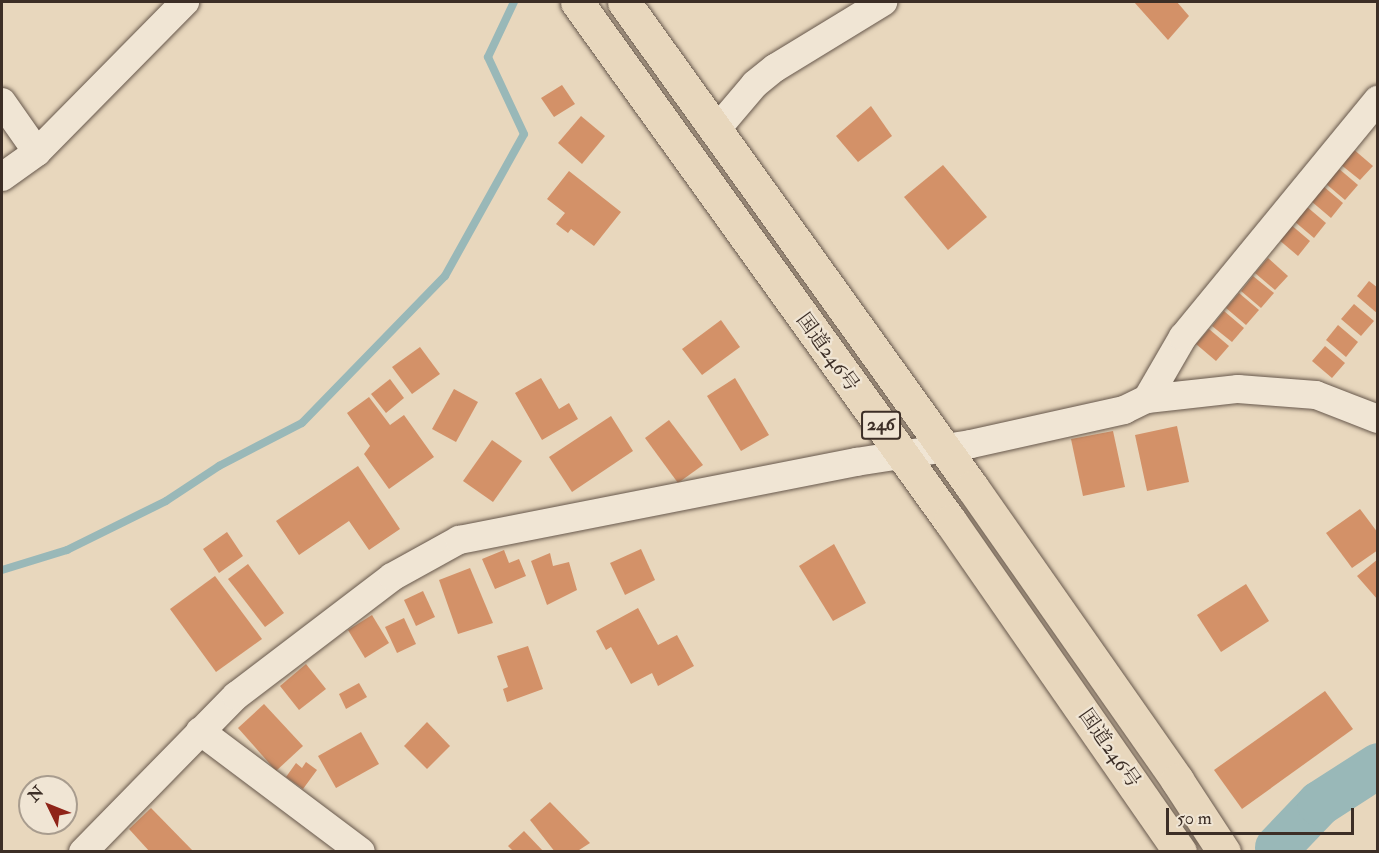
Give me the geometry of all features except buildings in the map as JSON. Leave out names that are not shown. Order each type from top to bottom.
[{"type":"highway","name":"国道246号","points":[[577,2],[1052,665],[1180,852]]},
{"type":"highway","name":"国道246号","points":[[624,2],[943,448],[1177,780],[1224,852]]},
{"type":"street","points":[[2,177],[37,152],[185,2]]},
{"type":"street","points":[[716,130],[755,84],[768,73],[883,2]]},
{"type":"street","points":[[1147,399],[1183,338],[1377,100]]},
{"type":"street","points":[[2,102],[37,152]]},
{"type":"street","points":[[83,852],[236,696],[392,577],[459,540],[943,448],[1124,410],[1147,399],[1238,389],[1316,395],[1377,419]]},
{"type":"street","points":[[200,731],[361,852]]},
{"type":"waterway","points":[[2,570],[67,550],[166,501],[219,466],[302,423],[445,276],[524,134],[488,57],[514,2]]},
{"type":"waterway","points":[[1277,847],[1319,803],[1378,765]]}]
